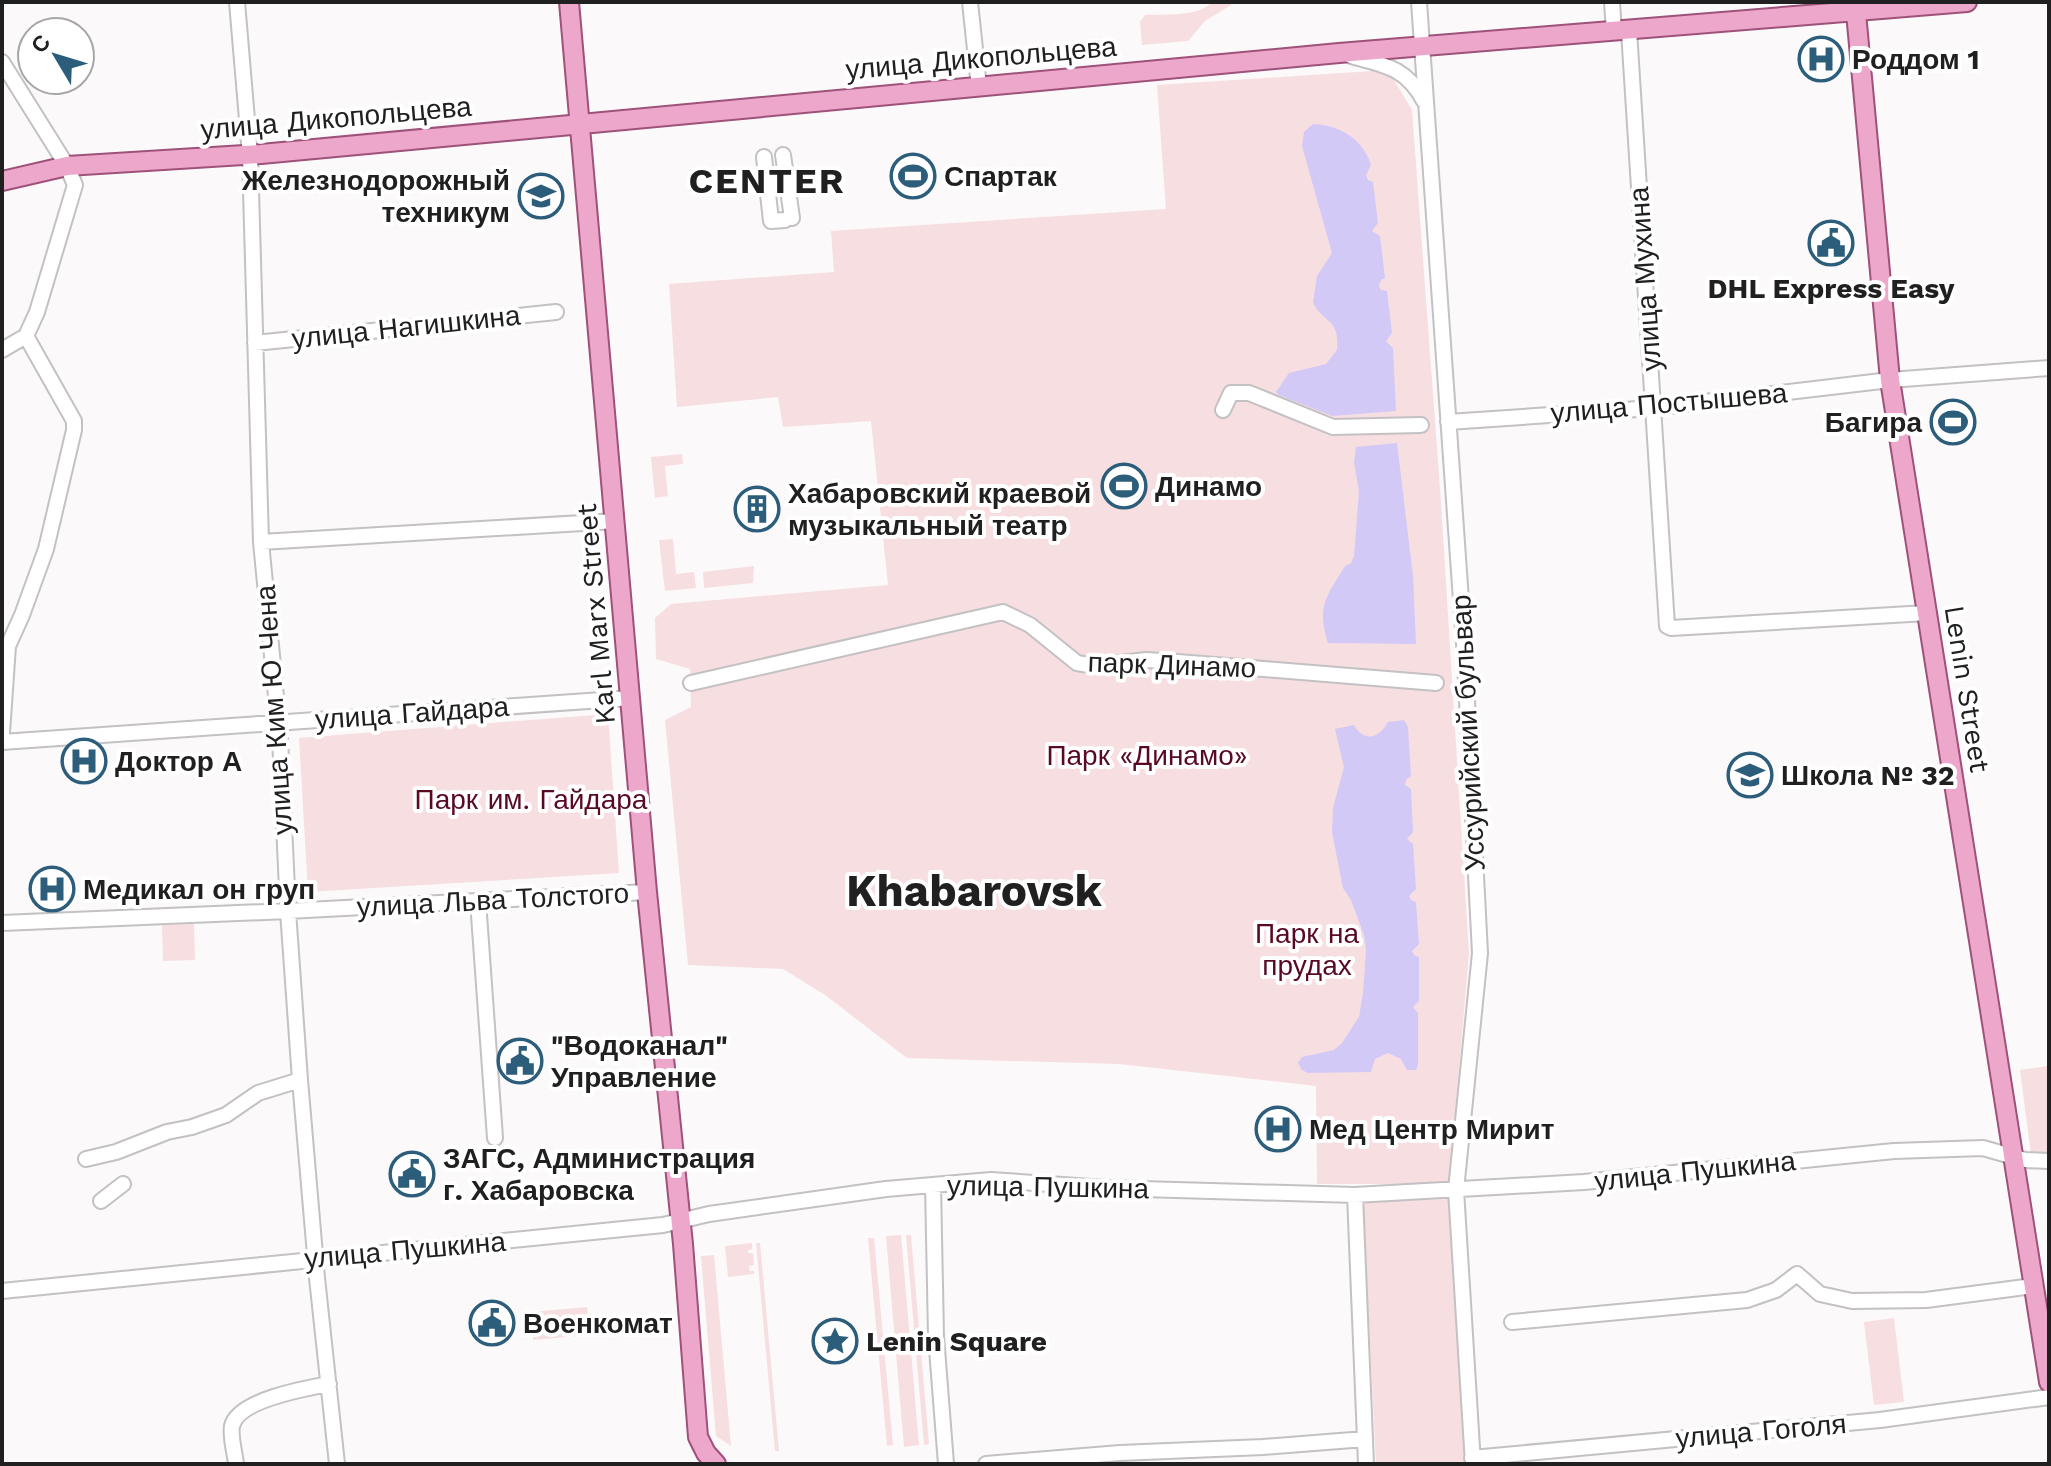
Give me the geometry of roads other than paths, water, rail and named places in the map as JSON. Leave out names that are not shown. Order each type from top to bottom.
[{"type":"main road","name":"Karl Marx Street","points":[[569,2],[698,1437],[716,1464]]},
{"type":"main road","name":"улица Дикопольцева","points":[[2,181],[67,166],[250,155],[1339,53],[1621,31],[1856,6],[1967,2]]},
{"type":"main road","name":"Lenin Street","points":[[1856,6],[1890,380],[2049,1382]]},
{"type":"street","name":"улица Ким Ю Чена","points":[[237,2],[250,155],[261,542],[279,723],[300,1080],[337,1464]]},
{"type":"street","points":[[970,2],[979,87]]},
{"type":"street","name":"Уссурийский бульвар","points":[[1419,2],[1464,643],[1480,953],[1456,1190],[1472,1461]]},
{"type":"street","name":"улица Мухина","points":[[1612,2],[1621,31],[1653,408],[1667,624],[1671,628],[1927,613]]},
{"type":"street","points":[[1339,53],[1398,70],[1416,85],[1427,107]]},
{"type":"street","points":[[2,62],[67,166],[75,185],[37,312],[26,336],[2,350]]},
{"type":"street","points":[[764,157],[771,221],[788,219],[783,155]]},
{"type":"street","points":[[768,185],[787,183]]},
{"type":"street","name":"улица Нагишкина","points":[[255,343],[556,312]]},
{"type":"street","points":[[2,733],[8,646],[46,549],[74,430],[74,421],[26,336]]},
{"type":"street","name":"улица Постышева","points":[[1448,422],[1653,408],[1890,380],[2049,368]]},
{"type":"street","points":[[1223,410],[1231,393],[1249,393],[1333,427],[1421,425]]},
{"type":"street","points":[[261,542],[616,521]]},
{"type":"street","name":"парк Динамо","points":[[691,683],[1003,612],[1030,625],[1077,663],[1095,666],[1146,660],[1436,683]]},
{"type":"street","name":"улица Гайдара","points":[[2,742],[631,698]]},
{"type":"street","name":"улица Льва Толстого","points":[[2,923],[647,892]]},
{"type":"street","points":[[478,901],[495,1138]]},
{"type":"street","points":[[86,1159],[226,1115],[258,1093],[300,1080]]},
{"type":"street","name":"улица Пушкина","points":[[2,1291],[663,1225],[876,1190],[991,1180],[1106,1188],[1355,1195],[1584,1182],[1894,1151],[1983,1148],[2025,1160],[2049,1161]]},
{"type":"street","points":[[101,1201],[123,1184]]},
{"type":"street","points":[[933,1185],[936,1336],[946,1464]]},
{"type":"street","points":[[1355,1195],[1366,1464]]},
{"type":"street","points":[[1512,1322],[1747,1300],[1776,1290],[1797,1274],[1820,1294],[1852,1301],[1926,1300],[2033,1286]]},
{"type":"street","points":[[236,1464],[232,1425],[238,1416],[281,1392],[329,1384]]},
{"type":"street","name":"улица Гоголя","points":[[1472,1461],[1867,1422],[2049,1397]]},
{"type":"street","points":[[986,1464],[1107,1454],[1263,1454],[1365,1439]]},
{"type":"place","name":"Роддом 1","points":[[1821,59]]},
{"type":"place","name":"Спартак","points":[[913,176]]},
{"type":"place","name":"Железнодорожный техникум","points":[[541,196]]},
{"type":"place","name":"DHL Express Easy","points":[[1831,243]]},
{"type":"place","name":"Багира","points":[[1953,422]]},
{"type":"place","name":"Динамо","points":[[1124,486]]},
{"type":"place","name":"Хабаровский краевой музыкальный театр","points":[[757,509]]},
{"type":"place","name":"Доктор А","points":[[84,761]]},
{"type":"place","name":"Школа № 32","points":[[1750,775]]},
{"type":"place","name":"Медикал он груп","points":[[52,889]]},
{"type":"place","name":"\"Водоканал\" Управление","points":[[520,1061]]},
{"type":"place","name":"Мед Центр Мирит","points":[[1278,1129]]},
{"type":"place","name":"ЗАГС, Администрация г. Хабаровска","points":[[412,1174]]},
{"type":"place","name":"Военкомат","points":[[492,1323]]},
{"type":"place","name":"Lenin Square","points":[[835,1341]]},
{"type":"district","name":"CENTER","points":[[767,181]]},
{"type":"district","name":"Khabarovsk","points":[[974,891]]},
{"type":"park label","name":"Парк «Динамо»","points":[[1147,755]]},
{"type":"park label","name":"Парк им. Гайдара","points":[[531,799]]},
{"type":"park label","name":"Парк на прудах","points":[[1307,949]]}]
